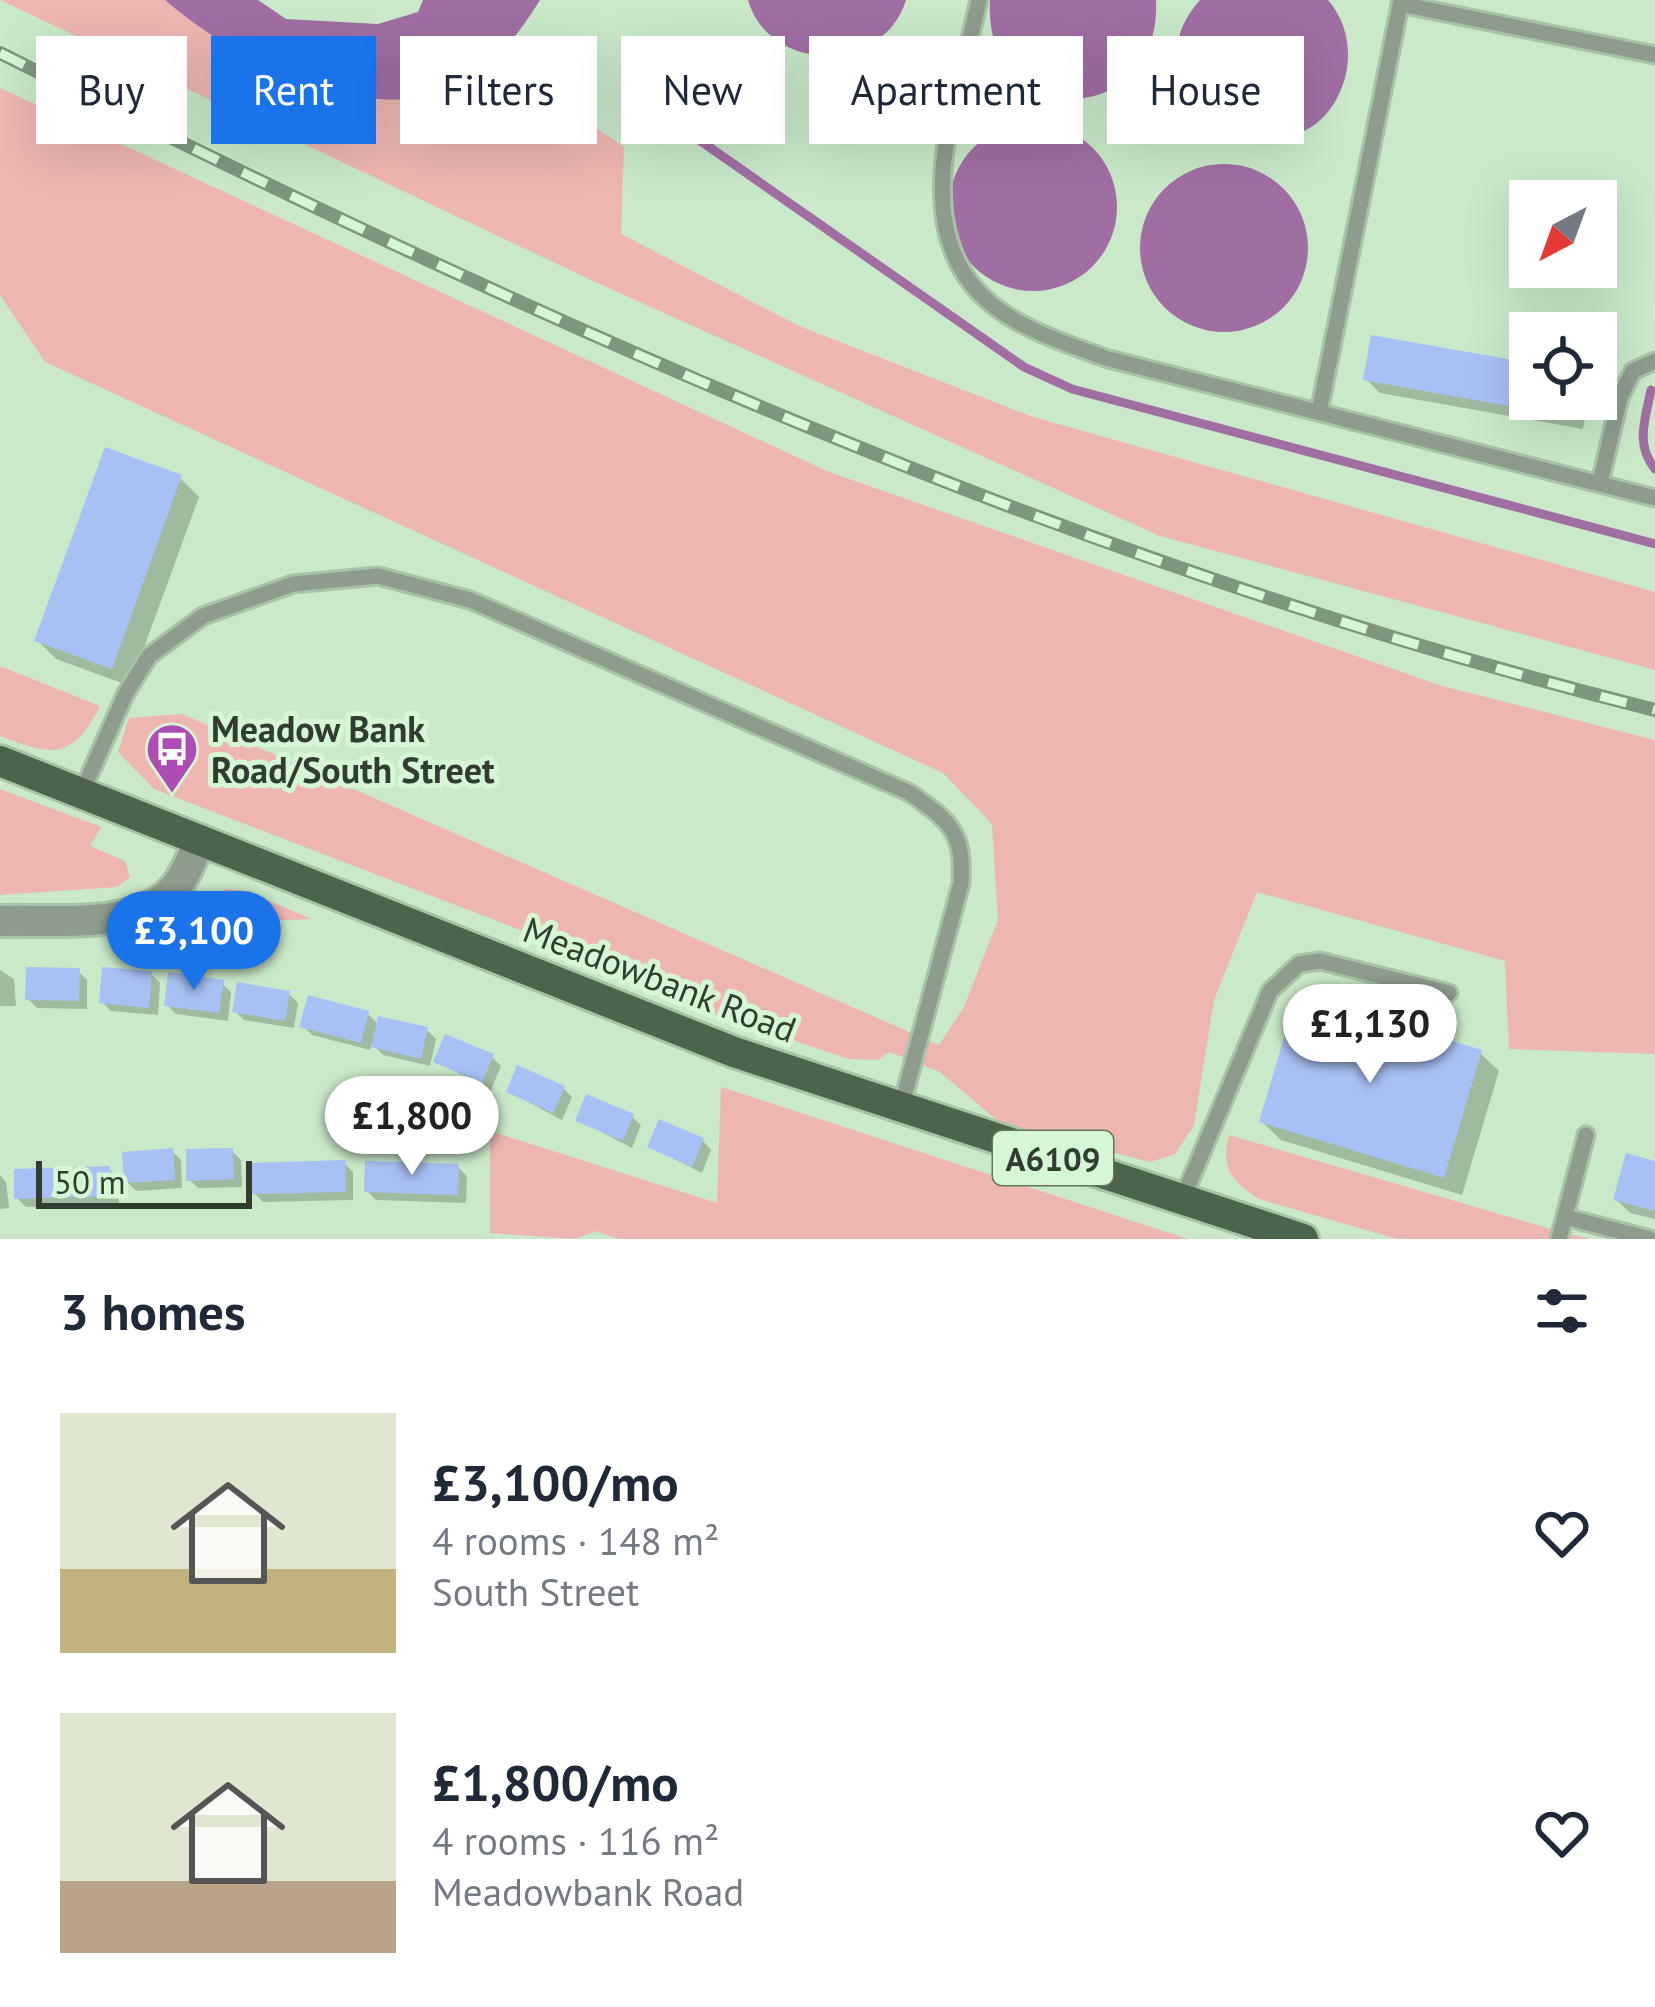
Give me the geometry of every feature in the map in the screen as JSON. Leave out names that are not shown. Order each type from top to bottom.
[{"type":"main road","name":"Meadowbank Road","points":[[0,761],[734,1052],[1303,1239]]},
{"type":"street","points":[[0,921],[131,914],[154,906],[172,892],[200,841]]},
{"type":"lane","points":[[979,0],[938,197],[945,239],[989,302],[1038,332],[1105,358],[1655,498]]},
{"type":"lane","points":[[1318,412],[1400,2],[1655,56]]},
{"type":"lane","points":[[1600,483],[1621,397],[1633,371],[1655,361]]},
{"type":"lane","points":[[82,794],[118,709],[149,656],[203,616],[292,584],[378,576],[470,600],[910,793],[954,829],[962,853],[961,883],[901,1108]]},
{"type":"lane","points":[[1182,1200],[1270,991],[1299,964],[1320,961],[1449,993]]},
{"type":"lane","points":[[1559,1239],[1586,1135]]},
{"type":"lane","points":[[1565,1217],[1651,1239]]},
{"type":"shaded area","points":[[0,0],[186,0],[250,36],[211,36],[211,100],[187,89],[187,36],[76,36]]},
{"type":"shaded area","points":[[165,0],[258,0],[286,19],[378,24],[418,12],[423,0],[540,0],[515,36],[400,36],[400,98],[376,98],[376,36],[214,36]]},
{"type":"shaded area","points":[[748,0],[906,0],[894,24],[881,36],[809,36],[809,53],[785,45],[785,36],[772,36],[760,25]]},
{"type":"shaded area","points":[[990,0],[1156,0],[1151,36],[1107,36],[1104,93],[1083,97],[1083,36],[994,36]]},
{"type":"shaded area","points":[[1200,0],[1328,0],[1344,27],[1345,78],[1324,116],[1304,129],[1304,36],[1180,36]]},
{"type":"shaded area","points":[[0,88],[36,105],[36,144],[121,144],[829,472],[1442,686],[1655,740],[1655,1054],[1509,1049],[1505,961],[1257,892],[1214,1000],[1194,1125],[1175,1154],[1150,1162],[1000,1123],[940,1072],[890,1052],[877,1060],[849,1059],[696,1008],[549,941],[154,789],[118,752],[129,718],[182,714],[939,1045],[964,1007],[998,920],[992,824],[943,773],[45,362],[0,295]]},
{"type":"shaded area","points":[[376,89],[400,90],[400,144],[597,144],[597,128],[624,147],[621,234],[799,326],[1030,416],[1655,592],[1655,670],[1160,536],[593,281],[304,144],[376,144]]},
{"type":"shaded area","points":[[1083,140],[1103,160],[1115,191],[1115,223],[1103,254],[1080,277],[1049,289],[1017,289],[986,277],[963,254],[951,223],[955,175],[978,144],[1083,144]]},
{"type":"shaded area","points":[[1224,164],[1256,170],[1283,189],[1302,216],[1308,248],[1302,280],[1283,307],[1256,326],[1224,332],[1192,326],[1165,307],[1146,280],[1140,248],[1146,216],[1165,189],[1192,170]]},
{"type":"shaded area","points":[[0,666],[100,706],[80,736],[60,749],[34,748],[0,736]]},
{"type":"shaded area","points":[[0,789],[101,827],[90,846],[125,861],[130,877],[117,887],[0,895]]},
{"type":"shaded area","points":[[225,889],[245,891],[312,919],[185,924]]},
{"type":"shaded area","points":[[721,1087],[1188,1239],[618,1239],[596,1231],[575,1239],[490,1233],[490,1131],[717,1203]]},
{"type":"shaded area","points":[[1229,1135],[1590,1239],[1397,1239],[1259,1199],[1230,1173]]},
{"type":"building","points":[[1371,335],[1509,359],[1509,406],[1363,380]]},
{"type":"building","points":[[105,447],[182,475],[112,669],[34,641]]},
{"type":"building","points":[[26,967],[80,968],[79,1001],[25,1000]]},
{"type":"building","points":[[102,967],[152,971],[149,1008],[99,1003]]},
{"type":"building","points":[[168,972],[224,980],[219,1013],[164,1006]]},
{"type":"building","points":[[237,982],[290,991],[285,1021],[232,1012]]},
{"type":"building","points":[[1297,994],[1482,1050],[1444,1178],[1259,1122]]},
{"type":"building","points":[[308,995],[369,1011],[361,1043],[299,1027]]},
{"type":"building","points":[[378,1016],[428,1027],[421,1059],[371,1047]]},
{"type":"building","points":[[445,1034],[494,1054],[482,1083],[433,1062]]},
{"type":"building","points":[[517,1065],[565,1086],[553,1113],[506,1092]]},
{"type":"building","points":[[586,1094],[634,1114],[623,1141],[575,1121]]},
{"type":"building","points":[[659,1119],[704,1138],[692,1167],[647,1147]]},
{"type":"building","points":[[173,1148],[175,1180],[124,1183],[122,1152]]},
{"type":"building","points":[[233,1148],[234,1179],[186,1181],[186,1149]]},
{"type":"building","points":[[1626,1153],[1655,1161],[1655,1211],[1613,1200]]},
{"type":"building","points":[[345,1160],[346,1192],[251,1194],[250,1163]]},
{"type":"building","points":[[365,1161],[459,1164],[458,1195],[364,1192]]},
{"type":"building","points":[[110,1166],[111,1196],[14,1199],[14,1169]]},
{"type":"waterway","points":[[705,144],[1024,367],[1072,389],[1655,544]]},
{"type":"waterway","points":[[1651,390],[1643,441],[1655,469]]},
{"type":"railway","points":[[0,53],[401,248],[810,427],[1017,509],[1227,584],[1439,651],[1655,710]]},
{"type":"place","name":"Meadow Bank Road/South Street","points":[[172,795]]}]
